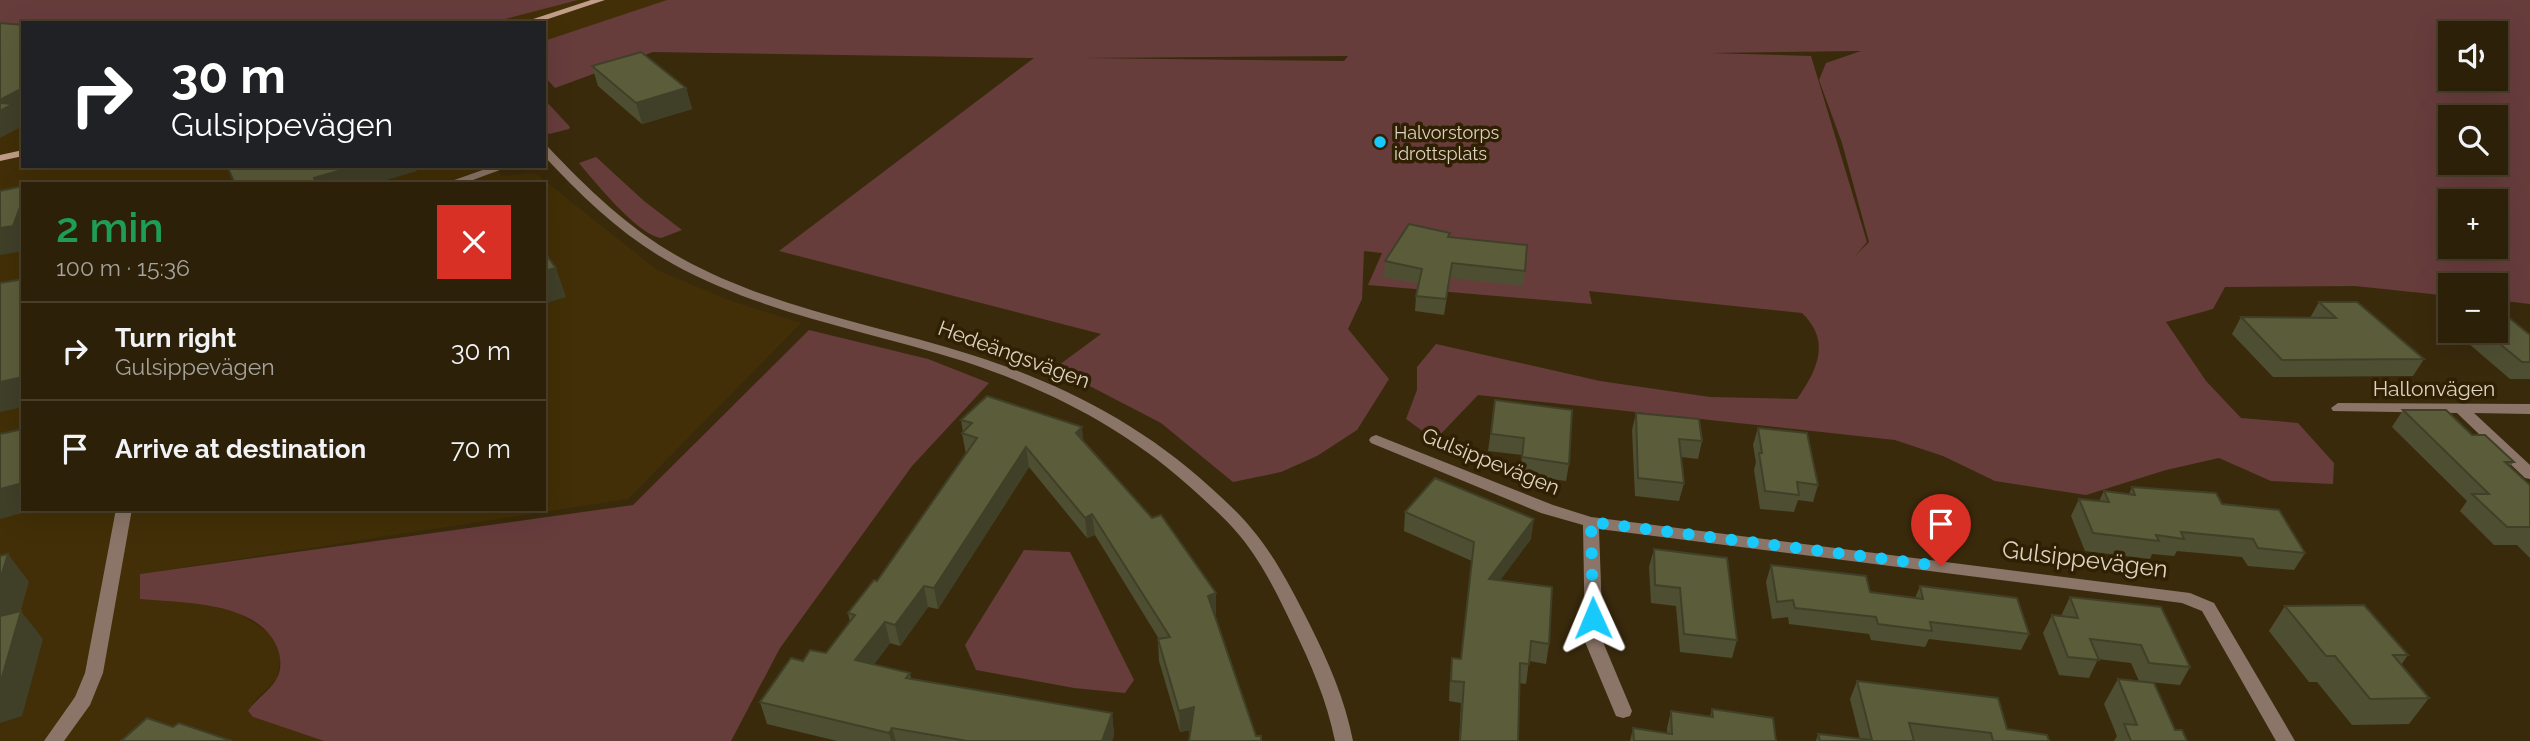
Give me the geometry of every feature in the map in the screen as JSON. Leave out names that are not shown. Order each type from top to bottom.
[{"type":"street","points":[[532,21],[600,0]]},
{"type":"street","points":[[0,158],[21,153]]},
{"type":"street","name":"Hedeängsvägen","points":[[546,153],[632,233],[679,262],[732,287],[807,313],[966,358],[1059,391],[1105,414],[1153,447],[1200,486],[1246,532],[1284,592],[1316,655],[1340,718],[1344,741]]},
{"type":"street","points":[[455,182],[500,168]]},
{"type":"street","name":"Hallonvägen","points":[[2337,408],[2530,409]]},
{"type":"street","points":[[2461,409],[2530,474]]},
{"type":"street","name":"Gulsippevägen","points":[[1376,440],[1547,509],[1591,522],[2184,597],[2208,607],[2287,741]]},
{"type":"street","points":[[53,741],[83,700],[94,673],[124,511]]},
{"type":"street","points":[[1591,522],[1594,642],[1623,711]]},
{"type":"shaded area","points":[[0,0],[667,0],[546,40],[546,21],[21,21],[21,168],[497,168],[501,176],[535,173],[657,270],[731,301],[801,323],[628,499],[140,574],[201,604],[237,612],[272,635],[281,656],[277,679],[255,700],[248,711],[253,717],[324,741],[0,741]]},
{"type":"shaded area","points":[[0,0],[578,0],[498,21],[21,21],[21,38],[0,36]]},
{"type":"shaded area","points":[[667,0],[2530,0],[2530,304],[2508,301],[2508,273],[2438,273],[2438,295],[2355,286],[2225,287],[2213,309],[2166,322],[2206,381],[2241,418],[2298,423],[2334,463],[2333,484],[2271,481],[2219,458],[2166,470],[2086,495],[1995,481],[1943,456],[1895,440],[1478,395],[1435,440],[1406,419],[1417,390],[1417,367],[1436,344],[1600,381],[1710,397],[1797,399],[1811,377],[1819,345],[1811,324],[1802,313],[1589,291],[1592,304],[1368,285],[1382,253],[1364,251],[1362,299],[1348,329],[1389,379],[1357,430],[1317,456],[1281,472],[1233,482],[1161,423],[1055,368],[1101,334],[779,251],[1034,58],[653,52],[555,88],[546,78],[546,40]],"holes":[[[1861,51],[1826,63],[1819,80],[1842,143],[1869,242],[1856,255],[1867,242],[1811,56],[1709,53]],[[1348,56],[1344,61],[1081,58]]]},
{"type":"shaded area","points":[[546,101],[570,127],[549,134],[546,131]]},
{"type":"shaded area","points":[[596,157],[644,201],[682,230],[661,238],[629,218],[579,163]]},
{"type":"shaded area","points":[[809,330],[928,359],[989,383],[912,466],[780,648],[731,741],[324,741],[253,717],[248,711],[274,682],[280,667],[277,647],[267,632],[253,621],[217,607],[140,599],[140,574],[633,505]]},
{"type":"shaded area","points":[[1024,550],[1070,552],[1134,680],[1125,693],[1074,688],[976,670],[965,645]]},
{"type":"building","points":[[0,23],[21,25],[21,89],[0,100]]},
{"type":"building","points":[[641,52],[686,88],[636,103],[592,66]]},
{"type":"building","points":[[0,103],[13,104],[0,111]]},
{"type":"building","points":[[228,168],[349,168],[314,178],[316,182],[234,182]]},
{"type":"building","points":[[21,186],[21,204],[13,226],[0,228],[0,191]]},
{"type":"building","points":[[1409,224],[1450,233],[1448,237],[1527,245],[1525,271],[1452,263],[1446,299],[1416,296],[1422,269],[1385,261]]},
{"type":"building","points":[[546,255],[556,268],[546,270]]},
{"type":"building","points":[[21,279],[21,377],[0,382],[0,283]]},
{"type":"building","points":[[2319,302],[2357,302],[2424,359],[2282,360],[2241,317],[2336,318]]},
{"type":"building","points":[[2508,317],[2530,335],[2530,362],[2522,362],[2499,343],[2508,343]]},
{"type":"building","points":[[987,396],[1082,427],[1076,433],[1152,518],[1161,515],[1216,593],[1208,596],[1256,736],[1261,736],[1261,741],[1189,741],[1194,707],[1179,711],[1158,639],[1170,637],[1092,514],[1085,518],[1026,447],[934,588],[924,586],[895,625],[885,622],[855,660],[910,673],[906,678],[1112,713],[1102,741],[967,741],[892,728],[889,733],[760,702],[791,658],[803,661],[810,650],[826,653],[855,615],[848,613],[874,580],[877,581],[977,438],[962,433],[972,423],[961,420]]},
{"type":"building","points":[[1495,400],[1572,410],[1569,464],[1522,457],[1524,438],[1491,434]]},
{"type":"building","points":[[2403,410],[2446,410],[2472,435],[2485,435],[2514,462],[2505,462],[2530,485],[2530,527],[2507,527],[2472,494],[2489,494]]},
{"type":"building","points":[[1636,413],[1699,419],[1702,441],[1679,439],[1684,483],[1638,478]]},
{"type":"building","points":[[1758,428],[1807,433],[1818,485],[1797,482],[1799,495],[1765,491]]},
{"type":"building","points":[[21,429],[21,484],[0,489],[0,434]]},
{"type":"building","points":[[1435,478],[1534,519],[1489,579],[1552,587],[1549,644],[1531,641],[1529,664],[1520,663],[1518,741],[1460,741],[1464,682],[1451,681],[1452,658],[1461,659],[1474,542],[1405,512]]},
{"type":"building","points":[[2132,487],[2216,493],[2222,504],[2279,510],[2305,553],[2258,548],[2253,539],[2181,532],[2184,539],[2156,535],[2159,541],[2093,533],[2079,499],[2109,502],[2104,491],[2135,495]]},
{"type":"building","points":[[1654,549],[1727,558],[1737,640],[1684,634],[1680,588],[1655,585]]},
{"type":"building","points":[[8,554],[0,580],[0,556]]},
{"type":"building","points":[[1771,565],[1866,576],[1870,592],[1923,599],[1920,586],[2017,598],[2029,634],[1930,622],[1932,631],[1878,624],[1876,617],[1795,608],[1793,600],[1777,602]]},
{"type":"building","points":[[2070,597],[2161,607],[2190,667],[2149,663],[2141,645],[2090,639],[2099,660],[2068,657],[2052,615],[2078,618]]},
{"type":"building","points":[[2364,605],[2408,655],[2393,655],[2429,698],[2370,699],[2335,656],[2326,656],[2285,606]]},
{"type":"building","points":[[21,611],[0,684],[0,616]]},
{"type":"building","points":[[2118,679],[2154,683],[2175,730],[2182,730],[2187,741],[2131,741],[2124,724],[2137,725]]},
{"type":"building","points":[[1857,681],[1998,698],[2007,729],[2047,735],[2049,741],[1993,741],[1991,733],[1909,723],[1914,741],[1820,741],[1818,734],[1872,740]]},
{"type":"building","points":[[1712,709],[1773,718],[1776,741],[1634,741],[1633,728],[1672,734],[1671,711],[1713,717]]},
{"type":"building","points":[[147,718],[173,727],[179,723],[232,741],[121,741]]},
{"type":"place","name":"Halvorstorps idrottsplats","points":[[1380,142]]},
{"type":"route","points":[[1593,618],[1591,522],[1941,566]]}]
